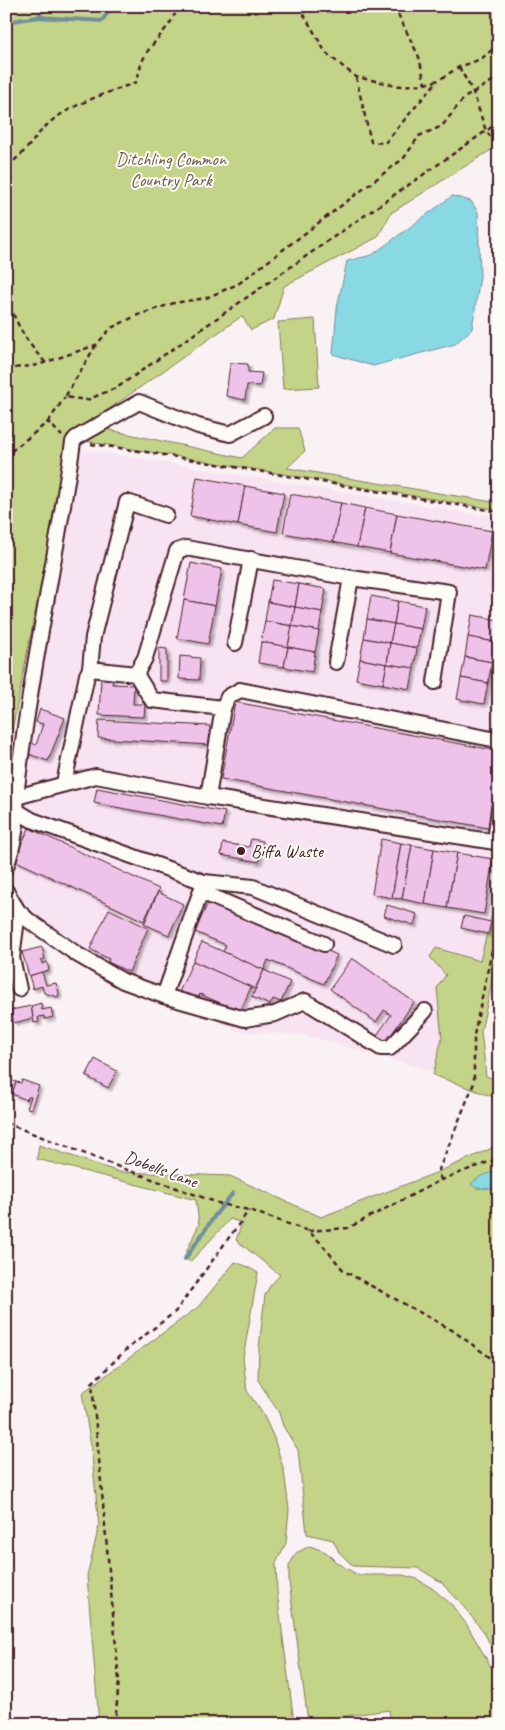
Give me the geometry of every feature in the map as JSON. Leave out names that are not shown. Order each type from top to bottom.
[{"type":"lane","points":[[6,866],[10,856],[13,800],[22,738],[61,523],[73,442],[76,438],[140,402],[198,426],[230,434],[264,416]]},
{"type":"lane","points":[[64,783],[87,675],[90,669],[93,637],[126,502],[166,515]]},
{"type":"lane","points":[[136,674],[145,658],[177,551],[186,548],[351,578],[449,592],[434,682]]},
{"type":"lane","points":[[235,643],[252,559]]},
{"type":"lane","points":[[336,662],[351,578]]},
{"type":"lane","points":[[90,669],[136,674]]},
{"type":"lane","points":[[136,674],[152,700],[223,708]]},
{"type":"lane","points":[[208,797],[223,708],[228,697],[240,690],[483,737],[499,743]]},
{"type":"lane","points":[[13,800],[64,783],[96,776],[208,797],[495,842],[499,808]]},
{"type":"lane","points":[[13,800],[32,820],[203,887],[324,944]]},
{"type":"lane","points":[[203,887],[253,888],[394,945]]},
{"type":"lane","points":[[164,996],[203,887]]},
{"type":"lane","points":[[6,891],[18,911],[28,920],[78,955],[123,981],[164,996],[245,1018],[275,1014],[305,1002],[381,1048],[390,1048],[425,1011]]},
{"type":"lane","points":[[18,911],[12,958],[18,989]]},
{"type":"path","points":[[6,165],[15,161],[48,124],[91,99],[137,82],[139,68],[147,49],[168,26],[179,6]]},
{"type":"path","points":[[299,6],[326,53],[356,77],[400,86],[424,84],[439,80]]},
{"type":"path","points":[[394,6],[419,56],[424,84]]},
{"type":"path","points":[[356,77],[371,142],[385,143],[439,80],[459,66],[481,59],[499,44]]},
{"type":"path","points":[[459,66],[473,92],[486,131],[499,148]]},
{"type":"path","points":[[6,477],[8,452],[48,422],[96,345],[111,328],[138,315],[174,304],[206,298],[238,284],[404,158],[419,136],[442,126],[464,98],[499,77]]},
{"type":"path","points":[[65,397],[87,400],[118,388],[499,122]]},
{"type":"path","points":[[6,297],[30,346],[45,362]]},
{"type":"path","points":[[6,369],[38,365],[96,345]]},
{"type":"path","points":[[48,422],[60,435]]},
{"type":"path","points":[[73,442],[146,452],[499,512]]},
{"type":"path","points":[[442,1180],[438,1172],[474,1083],[474,1035],[499,917]]},
{"type":"path","name":"Dobells Lane","points":[[6,1123],[222,1205],[249,1210],[308,1231]]},
{"type":"path","points":[[308,1231],[348,1228],[442,1180],[499,1158]]},
{"type":"path","points":[[115,1724],[119,1680],[92,1383],[127,1349],[175,1312],[249,1210]]},
{"type":"path","points":[[308,1231],[321,1243],[344,1271],[452,1330],[499,1364]]},
{"type":"shaded area","points":[[75,448],[499,518],[499,886],[480,962],[469,1082],[306,1035],[237,1031],[213,1019],[103,980],[84,970],[6,918],[6,786],[67,525]]},
{"type":"green space","name":"Ditchling Common Country Park","points":[[6,6],[499,6],[499,145],[391,213],[378,237],[284,286],[274,319],[251,330],[242,316],[86,425],[242,458],[275,428],[298,428],[305,451],[287,468],[499,503],[499,510],[66,438],[58,497],[6,761]]},
{"type":"green space","points":[[315,319],[319,387],[283,389],[278,322]]},
{"type":"green space","points":[[499,886],[499,951],[481,1031],[486,1076],[499,1081],[499,1099],[433,1075],[442,1038],[437,988],[446,975],[430,957],[436,948],[480,961]]},
{"type":"green space","points":[[39,1145],[119,1172],[230,1176],[321,1217],[438,1172],[499,1145],[499,1662],[484,1632],[441,1582],[418,1568],[353,1566],[339,1552],[333,1540],[307,1534],[298,1450],[283,1426],[279,1413],[258,1380],[259,1348],[265,1295],[280,1275],[236,1240],[242,1223],[230,1219],[190,1262],[184,1257],[199,1224],[196,1200],[37,1159]]},
{"type":"green space","points":[[235,1262],[258,1273],[243,1358],[247,1391],[263,1414],[274,1438],[284,1471],[289,1509],[286,1543],[276,1563],[277,1592],[294,1722],[281,1724],[99,1724],[87,1576],[99,1526],[91,1446],[82,1393],[198,1307]]},
{"type":"green space","points":[[310,1546],[326,1552],[337,1563],[358,1575],[403,1575],[417,1579],[451,1604],[467,1625],[499,1684],[499,1724],[391,1724],[389,1710],[308,1721],[289,1582],[289,1566],[296,1553]]},
{"type":"water","points":[[452,196],[471,201],[478,212],[480,276],[472,329],[455,344],[373,366],[333,354],[337,308],[347,261],[372,255]]},
{"type":"water","points":[[499,1170],[499,1189],[476,1188],[471,1184],[481,1176]]},
{"type":"building","points":[[230,363],[248,364],[248,372],[262,373],[260,386],[247,385],[245,400],[226,396]]},
{"type":"building","points":[[197,477],[245,486],[238,525],[190,516]]},
{"type":"building","points":[[245,486],[284,493],[277,532],[238,525]]},
{"type":"building","points":[[290,494],[341,503],[333,542],[283,533]]},
{"type":"building","points":[[341,503],[365,508],[357,547],[333,542]]},
{"type":"building","points":[[365,508],[397,514],[390,553],[357,547]]},
{"type":"building","points":[[397,514],[492,531],[485,570],[390,553]]},
{"type":"building","points":[[191,563],[222,569],[215,606],[184,600]]},
{"type":"building","points":[[272,580],[299,584],[295,607],[268,602]]},
{"type":"building","points":[[299,584],[326,589],[322,612],[295,607]]},
{"type":"building","points":[[371,596],[398,601],[394,624],[367,619]]},
{"type":"building","points":[[184,600],[215,606],[208,644],[177,638]]},
{"type":"building","points":[[398,601],[425,606],[421,629],[394,624]]},
{"type":"building","points":[[268,602],[295,607],[292,626],[265,621]]},
{"type":"building","points":[[295,607],[322,612],[319,631],[292,626]]},
{"type":"building","points":[[472,615],[499,620],[495,642],[468,637]]},
{"type":"building","points":[[367,619],[394,624],[390,643],[364,638]]},
{"type":"building","points":[[265,621],[292,626],[288,647],[261,642]]},
{"type":"building","points":[[394,624],[421,629],[417,648],[390,643]]},
{"type":"building","points":[[292,626],[319,631],[315,652],[288,647]]},
{"type":"building","points":[[468,637],[495,642],[492,662],[465,657]]},
{"type":"building","points":[[364,638],[390,643],[387,664],[360,659]]},
{"type":"building","points":[[261,642],[288,647],[284,667],[258,663]]},
{"type":"building","points":[[390,643],[417,648],[414,668],[387,664]]},
{"type":"building","points":[[288,647],[315,652],[312,672],[284,667]]},
{"type":"building","points":[[159,648],[167,649],[167,681],[159,681]]},
{"type":"building","points":[[180,656],[200,658],[199,680],[179,679]]},
{"type":"building","points":[[465,657],[492,662],[488,683],[461,678]]},
{"type":"building","points":[[360,659],[387,664],[383,684],[356,679]]},
{"type":"building","points":[[387,664],[414,668],[410,689],[383,684]]},
{"type":"building","points":[[101,678],[113,678],[112,684],[134,685],[133,704],[145,704],[144,717],[99,715]]},
{"type":"building","points":[[461,678],[488,683],[484,704],[457,699]]},
{"type":"building","points":[[235,702],[499,751],[499,772],[488,828],[221,779]]},
{"type":"building","points":[[40,709],[65,718],[48,761],[26,753],[30,742],[36,745],[43,724],[36,722]]},
{"type":"building","points":[[99,720],[210,726],[209,745],[98,738]]},
{"type":"building","points":[[97,788],[225,812],[222,827],[94,803]]},
{"type":"building","points":[[29,828],[159,889],[144,921],[14,860]]},
{"type":"building","name":"Biffa Waste","points":[[251,839],[263,841],[259,862],[221,855],[223,843],[249,847]]},
{"type":"building","points":[[381,839],[401,843],[392,898],[372,894]]},
{"type":"building","points":[[401,843],[412,845],[402,899],[392,898]]},
{"type":"building","points":[[412,845],[434,849],[425,904],[402,899]]},
{"type":"building","points":[[434,849],[457,853],[447,908],[425,904]]},
{"type":"building","points":[[457,853],[493,859],[484,914],[447,908]]},
{"type":"building","points":[[158,892],[183,904],[169,935],[144,924]]},
{"type":"building","points":[[210,898],[337,955],[324,984],[268,960],[264,970],[223,952],[226,945],[195,932]]},
{"type":"building","points":[[387,905],[417,914],[414,925],[384,916]]},
{"type":"building","points":[[109,909],[148,928],[129,972],[108,962],[109,959],[90,949]]},
{"type":"building","points":[[464,916],[491,922],[488,934],[461,928]]},
{"type":"building","points":[[202,942],[264,970],[255,989],[193,961]]},
{"type":"building","points":[[42,947],[45,959],[41,960],[42,964],[47,962],[49,970],[29,976],[22,952]]},
{"type":"building","points":[[352,958],[414,1002],[384,1045],[375,1038],[391,1015],[384,1010],[376,1022],[330,989]]},
{"type":"building","points":[[193,961],[251,987],[240,1012],[200,994],[198,1000],[179,992]]},
{"type":"building","points":[[264,970],[290,982],[281,1002],[273,999],[270,1005],[252,997]]},
{"type":"building","points":[[42,972],[46,985],[56,983],[59,993],[58,997],[44,993],[42,986],[33,989],[29,976]]},
{"type":"building","points":[[41,1003],[42,1010],[51,1008],[53,1017],[45,1019],[44,1016],[38,1017],[39,1022],[34,1023],[31,1006]]},
{"type":"building","points":[[31,1006],[33,1018],[14,1023],[11,1010]]},
{"type":"building","points":[[95,1059],[117,1071],[108,1088],[86,1076]]},
{"type":"building","points":[[6,1078],[16,1082],[12,1094],[6,1092]]},
{"type":"building","points":[[22,1080],[39,1086],[31,1109],[27,1108],[31,1097],[28,1097],[27,1100],[12,1094],[16,1082],[21,1083]]},
{"type":"waterway","points":[[38,17],[47,6]]},
{"type":"waterway","points":[[6,22],[38,17],[102,21],[112,6]]},
{"type":"waterway","points":[[185,1259],[233,1193]]},
{"type":"place","name":"Biffa Waste","points":[[241,851]]}]
